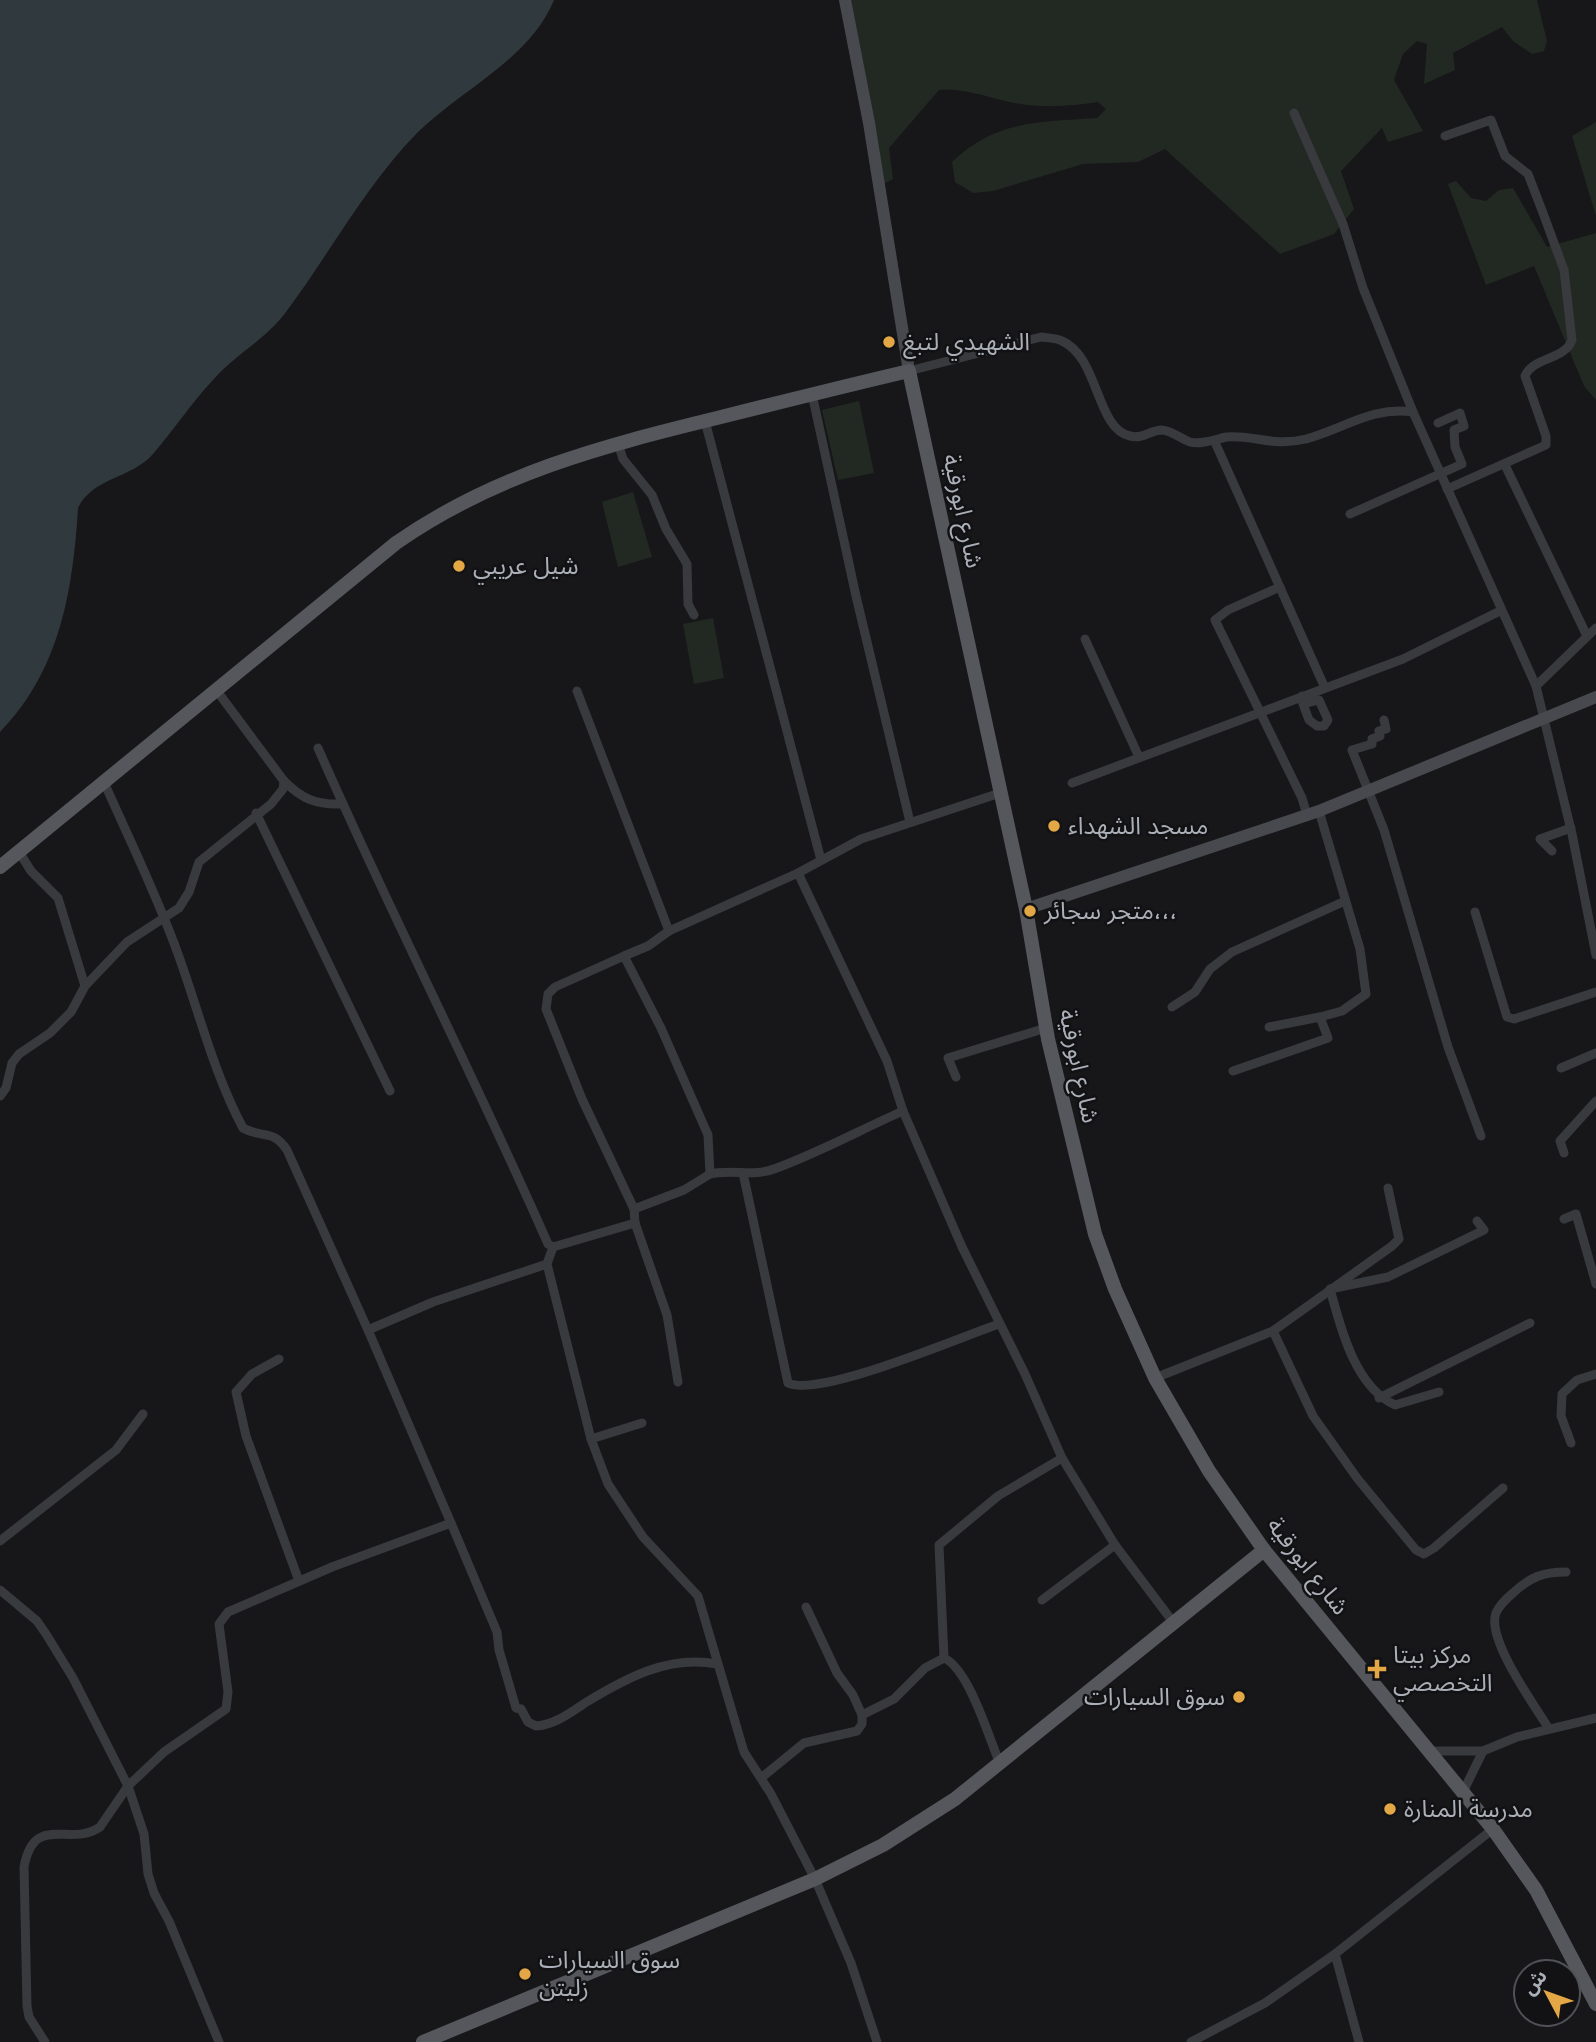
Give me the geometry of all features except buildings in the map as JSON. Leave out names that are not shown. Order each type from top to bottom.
[{"type":"main road","name":"شارع ابورقية","points":[[845,0],[869,123],[909,371],[1026,909],[1046,1028],[1095,1234],[1115,1289],[1155,1378],[1209,1471],[1264,1550],[1493,1829],[1536,1890],[1596,2004]]},
{"type":"main road","points":[[0,867],[396,543],[428,521],[513,477],[618,443],[909,371]]},
{"type":"main road","points":[[1026,909],[1313,813],[1596,697]]},
{"type":"main road","points":[[423,2042],[815,1879],[883,1845],[955,1799],[1264,1550]]},
{"type":"street","points":[[1294,113],[1343,224],[1363,288],[1439,474],[1536,686],[1592,905],[1596,955]]},
{"type":"street","points":[[1445,136],[1491,120],[1505,156],[1528,174],[1564,270],[1571,345],[1530,368],[1525,376],[1546,436],[1546,444],[1505,465],[1447,489]]},
{"type":"street","points":[[909,371],[1041,337],[1061,340],[1076,351],[1098,388],[1111,425],[1126,436],[1140,438],[1157,430],[1168,431],[1192,443],[1230,437],[1274,444],[1305,439],[1384,410],[1413,412]]},
{"type":"street","points":[[812,394],[856,596],[910,822]]},
{"type":"street","points":[[1350,514],[1462,464],[1455,447],[1454,430],[1464,426],[1460,413],[1438,423]]},
{"type":"street","points":[[705,421],[821,860]]},
{"type":"street","points":[[1214,440],[1325,688]]},
{"type":"street","points":[[618,443],[623,459],[652,495],[666,529],[687,564],[688,604],[694,615]]},
{"type":"street","points":[[1505,465],[1586,634]]},
{"type":"street","points":[[1269,1027],[1342,1011],[1366,994],[1360,949],[1332,845],[1302,798],[1216,620],[1228,610],[1280,587]]},
{"type":"street","points":[[1072,783],[1260,712],[1303,701],[1325,688],[1403,659],[1500,611]]},
{"type":"street","points":[[1536,686],[1586,634],[1596,628]]},
{"type":"street","points":[[1085,639],[1139,757]]},
{"type":"street","points":[[217,691],[284,781],[300,797],[322,805],[342,804]]},
{"type":"street","points":[[577,691],[669,931]]},
{"type":"street","points":[[1384,720],[1386,729],[1379,731],[1380,736],[1372,739],[1372,744],[1352,750],[1401,883],[1448,1047],[1481,1136]]},
{"type":"street","points":[[318,748],[436,1005],[495,1122],[548,1244],[552,1247]]},
{"type":"street","points":[[0,1096],[6,1088],[12,1063],[19,1054],[50,1033],[71,1012],[85,986],[127,942],[178,908],[189,892],[200,862],[276,797],[284,781]]},
{"type":"street","points":[[104,782],[165,919],[208,1038],[225,1095],[243,1128],[269,1134],[279,1140],[287,1150],[368,1330],[497,1632],[499,1650],[516,1708],[522,1709],[528,1723],[536,1726],[554,1722],[650,1669],[685,1661],[717,1664]]},
{"type":"street","points":[[678,1382],[667,1315],[635,1223],[634,1209],[582,1099],[546,1009],[545,1000],[555,988],[648,946],[669,931],[797,873],[861,839],[1000,793]]},
{"type":"street","points":[[256,813],[390,1091]]},
{"type":"street","points":[[1552,852],[1540,839],[1571,828]]},
{"type":"street","points":[[19,852],[31,871],[58,898],[85,986]]},
{"type":"street","points":[[797,873],[887,1061],[903,1111],[1062,1458],[1115,1545],[1172,1622]]},
{"type":"street","points":[[1172,1007],[1195,992],[1210,969],[1232,952],[1345,901]]},
{"type":"street","points":[[1475,912],[1507,1017],[1514,1019],[1596,992]]},
{"type":"street","points":[[624,956],[708,1135],[710,1174]]},
{"type":"street","points":[[1233,1071],[1328,1038],[1320,1017]]},
{"type":"street","points":[[956,1077],[948,1058],[1046,1028]]},
{"type":"street","points":[[1561,1068],[1596,1053]]},
{"type":"street","points":[[1564,1153],[1560,1141],[1596,1101]]},
{"type":"street","points":[[634,1209],[684,1190],[710,1174],[723,1171],[743,1173],[772,1170],[903,1111]]},
{"type":"street","points":[[743,1173],[788,1383],[811,1387],[893,1363],[999,1324]]},
{"type":"street","points":[[1155,1378],[1273,1331],[1399,1239],[1388,1188]]},
{"type":"street","points":[[1564,1219],[1576,1214],[1596,1284]]},
{"type":"street","points":[[1330,1289],[1388,1276],[1484,1230],[1477,1221]]},
{"type":"street","points":[[552,1247],[635,1223]]},
{"type":"street","points":[[552,1247],[547,1264],[591,1439],[608,1484],[643,1537],[698,1596],[740,1742],[815,1879],[851,1962],[877,2042]]},
{"type":"street","points":[[368,1330],[433,1303],[547,1264]]},
{"type":"street","points":[[1330,1289],[1341,1328],[1369,1388],[1379,1398],[1395,1405],[1439,1392]]},
{"type":"street","points":[[1379,1398],[1530,1324]]},
{"type":"street","points":[[1273,1331],[1313,1416],[1357,1478],[1416,1550],[1424,1554],[1434,1548],[1503,1488]]},
{"type":"street","points":[[279,1359],[252,1374],[236,1392],[246,1436],[299,1581]]},
{"type":"street","points":[[1571,1443],[1561,1416],[1562,1394],[1577,1380],[1596,1374]]},
{"type":"street","points":[[0,1541],[116,1450],[143,1414]]},
{"type":"street","points":[[591,1439],[642,1423]]},
{"type":"street","points":[[944,1658],[937,1549],[939,1545],[998,1496],[1062,1458]]},
{"type":"street","points":[[45,2042],[29,2017],[24,1982],[24,1867],[28,1850],[45,1835],[94,1832],[128,1786],[164,1752],[226,1709],[229,1702],[219,1624],[222,1616],[299,1581],[451,1523]]},
{"type":"street","points":[[1042,1600],[1115,1545]]},
{"type":"street","points":[[1549,1729],[1516,1677],[1494,1622],[1496,1611],[1528,1579],[1545,1572],[1566,1572]]},
{"type":"street","points":[[0,1590],[42,1627],[73,1678],[128,1786],[144,1834],[148,1874],[154,1893],[169,1921],[219,2042]]},
{"type":"street","points":[[761,1778],[804,1743],[857,1731],[862,1724],[862,1715],[853,1695],[837,1673],[806,1607]]},
{"type":"street","points":[[862,1715],[894,1699],[925,1668],[944,1658]]},
{"type":"street","points":[[944,1658],[952,1662],[967,1686],[1000,1764]]},
{"type":"street","points":[[1429,1751],[1483,1751],[1517,1737],[1596,1717]]},
{"type":"street","points":[[1463,1791],[1483,1751]]},
{"type":"street","points":[[1191,2042],[1265,2003],[1335,1954],[1493,1829]]},
{"type":"street","points":[[1335,1954],[1359,2042]]},
{"type":"shaded area","points":[[0,0],[554,0],[543,21],[512,56],[435,116],[399,153],[278,322],[213,380],[153,454],[134,469],[93,490],[85,498],[78,508],[67,599],[50,656],[37,683],[0,732]]},
{"type":"shaded area","points":[[845,0],[1537,0],[1547,41],[1544,51],[1532,54],[1513,41],[1502,27],[1453,53],[1455,70],[1424,84],[1427,44],[1417,41],[1403,54],[1394,80],[1423,131],[1388,142],[1382,128],[1341,171],[1354,209],[1334,234],[1280,254],[1165,149],[1138,162],[1083,164],[993,191],[973,193],[955,182],[952,162],[985,138],[1020,126],[1097,118],[1106,109],[1098,102],[1059,106],[1030,105],[959,90],[939,90],[889,148],[893,179],[880,186]]},
{"type":"shaded area","points":[[1596,122],[1596,216],[1572,136]]},
{"type":"shaded area","points":[[1456,181],[1471,198],[1486,201],[1499,190],[1513,188],[1547,247],[1596,233],[1596,400],[1584,386],[1534,266],[1486,285],[1448,184]]},
{"type":"shaded area","points":[[859,401],[874,473],[838,480],[822,410]]},
{"type":"shaded area","points":[[633,492],[652,557],[618,567],[602,502]]},
{"type":"shaded area","points":[[713,618],[724,678],[694,684],[683,624]]},
{"type":"place","name":"الشهيدي لتبغ","points":[[889,342]]},
{"type":"place","name":"شيل عريبي","points":[[459,566]]},
{"type":"place","name":"مسجد الشهداء","points":[[1054,826]]},
{"type":"place","name":"متجر سجائر،،،","points":[[1030,911]]},
{"type":"place","name":"مركز بيتا التخصصي","points":[[1377,1669]]},
{"type":"place","name":"سوق السيارات","points":[[1239,1697]]},
{"type":"place","name":"مدرسة المنارة","points":[[1390,1809]]},
{"type":"place","name":"سوق السيارات زليتن","points":[[525,1974]]}]
